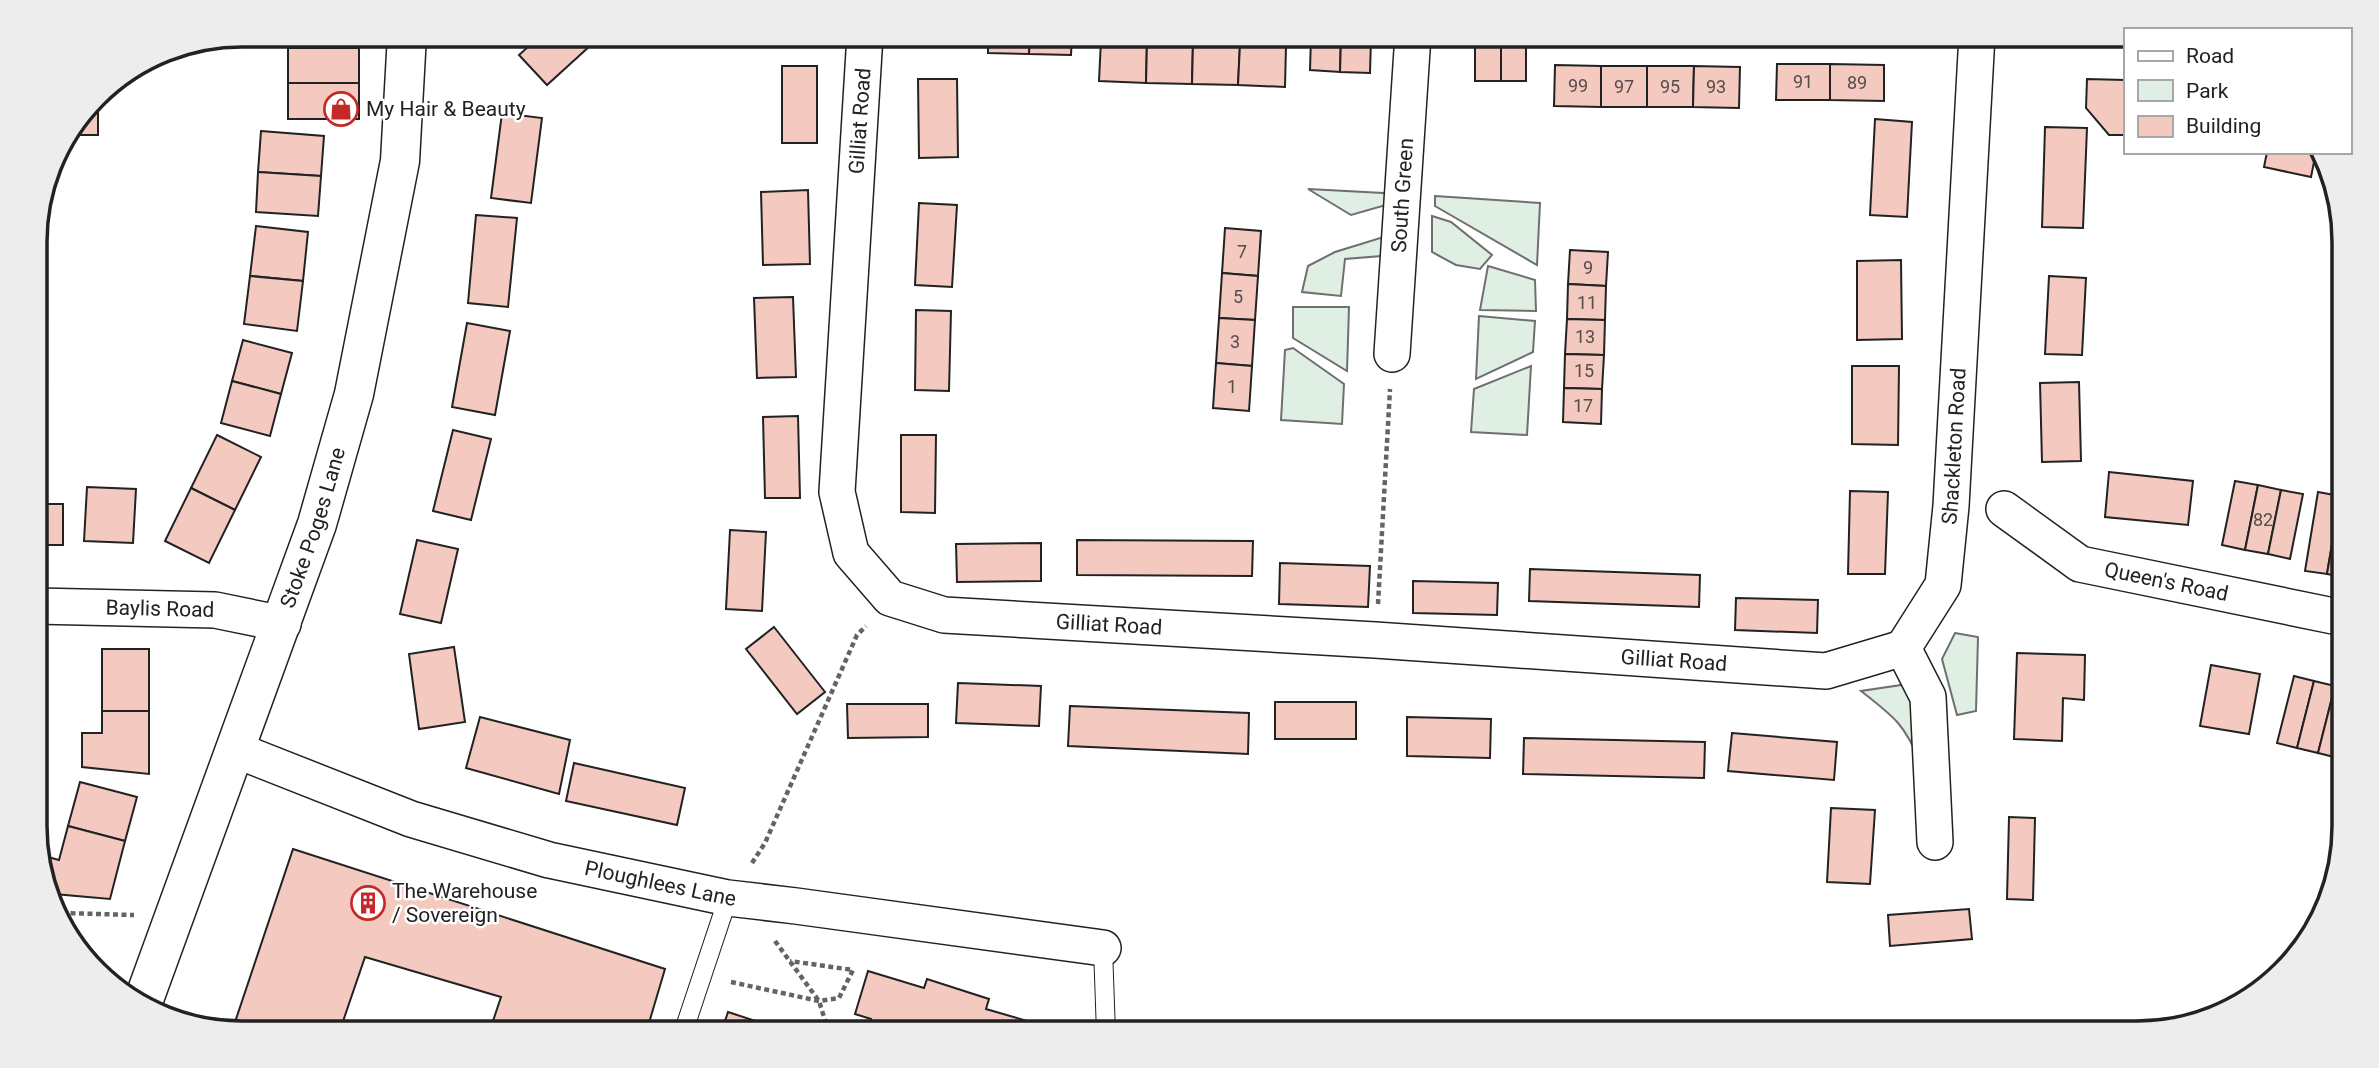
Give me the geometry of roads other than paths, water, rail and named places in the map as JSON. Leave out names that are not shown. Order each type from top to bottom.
[{"type":"street","name":"South Green","points":[[1392,354],[1412,47]]},
{"type":"street","name":"Shackleton Road","points":[[1903,648],[1943,585],[1951,506],[1976,47]]},
{"type":"street","name":"Stoke Poges Lane","points":[[146,995],[283,624],[317,524],[354,394],[400,161],[406,48]]},
{"type":"street","name":"Gilliat Road","points":[[864,48],[837,492],[851,553],[890,598],[944,615],[1375,640],[1826,671],[1903,648]]},
{"type":"street","name":"Queen's Road","points":[[2004,509],[2080,564],[2332,616]]},
{"type":"street","name":"Baylis Road","points":[[47,606],[215,610],[283,624]]},
{"type":"street","points":[[1903,648],[1928,697],[1935,842]]},
{"type":"street","name":"Ploughlees Lane","points":[[236,750],[424,823],[549,860],[728,898],[1103,948]]},
{"type":"lane","points":[[687,1021],[728,898]]},
{"type":"lane","points":[[1103,948],[1106,1021]]},
{"type":"place","name":"My Hair & Beauty","points":[[341,109]]},
{"type":"place","name":"The Warehouse / Sovereign","points":[[368,903]]}]
